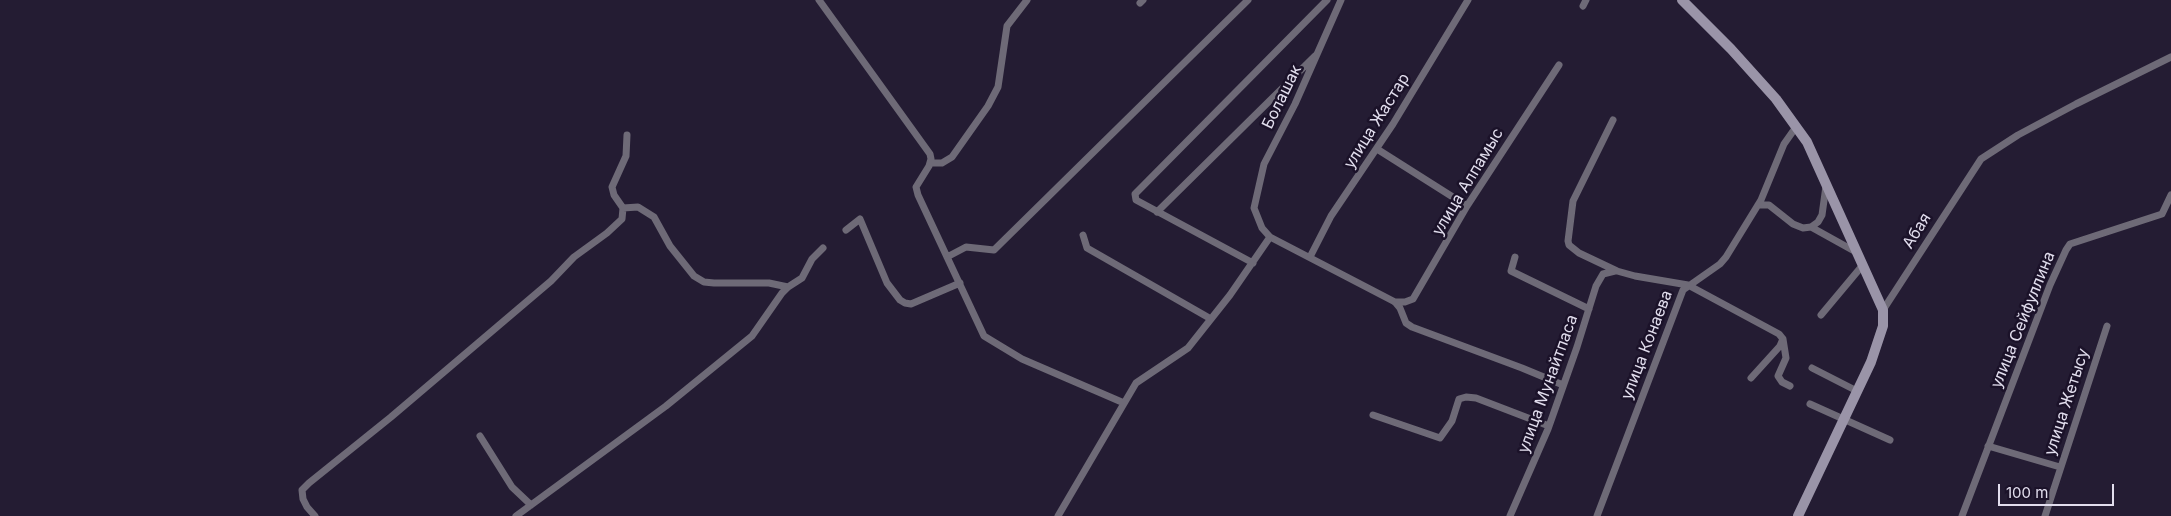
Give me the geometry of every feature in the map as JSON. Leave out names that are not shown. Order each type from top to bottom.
[{"type":"street","points":[[819,0],[930,154],[932,159],[916,187],[918,195],[984,336],[1022,358],[1124,403]]},
{"type":"street","points":[[930,163],[942,163],[952,157],[988,106],[1001,77],[1007,26],[1026,0]]},
{"type":"street","points":[[947,257],[966,247],[994,250],[1248,0]]},
{"type":"street","points":[[1253,263],[1136,200],[1135,194],[1327,0]]},
{"type":"street","name":"Болашак","points":[[1270,237],[1262,228],[1254,208],[1264,164],[1318,53],[1340,0]]},
{"type":"street","name":"улица Жастар","points":[[1310,257],[1331,216],[1377,149],[1468,0]]},
{"type":"street","points":[[1682,0],[1731,49],[1776,99],[1807,142],[1884,317],[1880,338],[1871,362],[1798,516]]},
{"type":"street","points":[[1157,212],[1318,53]]},
{"type":"street","name":"Абая","points":[[1882,310],[1981,160],[2018,136],[2076,104],[2171,58]]},
{"type":"street","name":"улица Алпамыс","points":[[1395,302],[1405,302],[1413,299],[1467,206],[1472,202],[1559,65]]},
{"type":"street","points":[[1613,120],[1572,201],[1568,241],[1572,250],[1617,271],[1688,285],[1770,327],[1783,339],[1786,358],[1778,376],[1782,382],[1790,386]]},
{"type":"street","name":"улица Конаева","points":[[1597,516],[1665,333],[1683,290],[1720,264],[1758,205],[1784,144],[1796,127]]},
{"type":"street","points":[[315,516],[307,507],[302,490],[308,483],[391,417],[551,280],[574,257],[607,233],[622,219],[623,208],[614,195],[612,187],[626,156],[627,136]]},
{"type":"street","points":[[1377,149],[1467,206]]},
{"type":"street","points":[[1758,205],[1769,205],[1793,224],[1803,228],[1811,227],[1818,222],[1822,215],[1827,184]]},
{"type":"street","name":"улица Сейфуллина","points":[[1962,516],[2050,285],[2066,250],[2070,244],[2162,214],[2171,195]]},
{"type":"street","points":[[623,208],[638,207],[654,217],[670,246],[694,276],[704,282],[762,283],[788,287]]},
{"type":"street","points":[[846,230],[860,219],[888,283],[900,300],[905,303],[910,304],[960,283]]},
{"type":"street","points":[[1811,227],[1856,252]]},
{"type":"street","points":[[1083,235],[1087,248],[1210,319]]},
{"type":"street","points":[[1058,516],[1136,383],[1188,348],[1253,263],[1270,237],[1395,302],[1400,308],[1406,323],[1412,327],[1563,385]]},
{"type":"street","points":[[516,516],[666,406],[752,336],[788,287],[802,278],[812,259],[823,248]]},
{"type":"street","points":[[1515,257],[1511,271],[1589,309]]},
{"type":"street","points":[[1821,315],[1862,266]]},
{"type":"street","name":"улица Мунайтпаса","points":[[1510,516],[1549,426],[1600,278],[1606,272],[1617,271]]},
{"type":"street","name":"улица Жетысу","points":[[2045,516],[2107,326]]},
{"type":"street","points":[[1751,378],[1780,346],[1783,339]]},
{"type":"street","points":[[1812,368],[1857,391]]},
{"type":"street","points":[[1373,415],[1440,438],[1452,421],[1459,399],[1466,397],[1476,398],[1549,426]]},
{"type":"street","points":[[1810,404],[1890,440]]},
{"type":"street","points":[[480,436],[512,487],[531,506]]},
{"type":"street","points":[[1988,446],[2060,467]]}]
